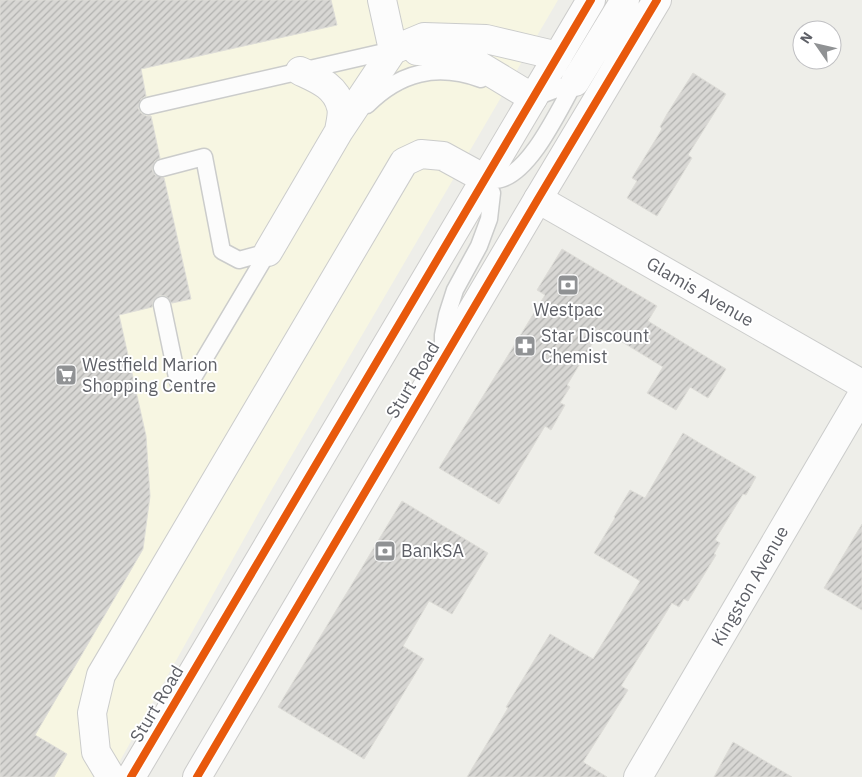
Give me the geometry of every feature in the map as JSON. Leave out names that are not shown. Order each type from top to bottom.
[{"type":"street","points":[[382,0],[393,50]]},
{"type":"street","name":"Sturt Road","points":[[131,777],[591,0]]},
{"type":"street","points":[[575,82],[624,0]]},
{"type":"street","name":"Sturt Road","points":[[197,777],[442,360],[657,0]]},
{"type":"street","points":[[268,252],[339,131],[393,50],[424,38],[486,39],[558,56]]},
{"type":"street","points":[[393,50],[430,51],[475,64],[533,98]]},
{"type":"street","points":[[300,71],[321,80],[332,89],[342,108],[339,131]]},
{"type":"street","points":[[111,777],[96,752],[92,714],[100,675],[404,162],[422,154],[444,156],[486,179]]},
{"type":"street","name":"Glamis Avenue","points":[[538,199],[862,384]]},
{"type":"street","name":"Kingston Avenue","points":[[638,777],[862,395]]},
{"type":"lane","points":[[148,106],[393,50]]},
{"type":"lane","points":[[339,131],[380,92],[402,79],[429,71],[466,74],[533,98],[575,82]]},
{"type":"lane","points":[[442,360],[443,335],[455,290],[479,246],[489,219],[492,193],[486,179],[499,180],[510,174],[528,159],[541,142],[575,82]]},
{"type":"lane","points":[[162,168],[204,157],[222,252],[239,260],[268,252]]},
{"type":"lane","points":[[162,305],[178,382],[193,378],[268,252]]},
{"type":"shaded area","points":[[0,0],[558,0],[268,496],[111,777],[0,777]]},
{"type":"building","name":"Westfield Marion Shopping Centre","points":[[0,0],[331,0],[337,25],[141,69],[146,96],[141,99],[138,108],[141,113],[151,116],[160,158],[155,161],[152,170],[155,175],[164,178],[191,299],[172,303],[166,296],[160,295],[153,301],[152,307],[119,315],[146,436],[150,496],[143,549],[35,735],[67,754],[54,777],[0,777]]},
{"type":"building","points":[[693,73],[726,94],[688,155],[692,158],[657,216],[627,198],[637,181],[632,178],[662,129],[660,127],[667,114]]},
{"type":"building","points":[[562,249],[657,306],[648,321],[726,369],[708,398],[690,387],[676,410],[647,393],[663,367],[601,329],[567,385],[570,387],[560,403],[565,405],[551,430],[545,426],[499,504],[439,468],[545,295],[537,290]]},
{"type":"building","points":[[683,433],[756,477],[746,495],[743,494],[715,540],[720,543],[714,554],[716,555],[688,601],[684,599],[679,607],[672,603],[621,686],[628,690],[583,762],[607,777],[467,777],[550,634],[593,659],[640,581],[594,553],[630,490],[645,498]]},
{"type":"building","points":[[402,501],[488,553],[452,614],[429,601],[403,646],[424,659],[364,759],[278,707]]},
{"type":"building","points":[[862,524],[862,610],[824,588]]},
{"type":"building","points":[[733,742],[792,777],[714,777]]},
{"type":"cycle path","points":[[131,777],[591,0]]},
{"type":"cycle path","points":[[197,777],[657,0]]},
{"type":"place","name":"Westpac","points":[[568,285]]},
{"type":"place","name":"Star Discount Chemist","points":[[525,346]]},
{"type":"place","name":"Westfield Marion Shopping Centre","points":[[66,375]]},
{"type":"place","name":"BankSA","points":[[385,551]]}]
